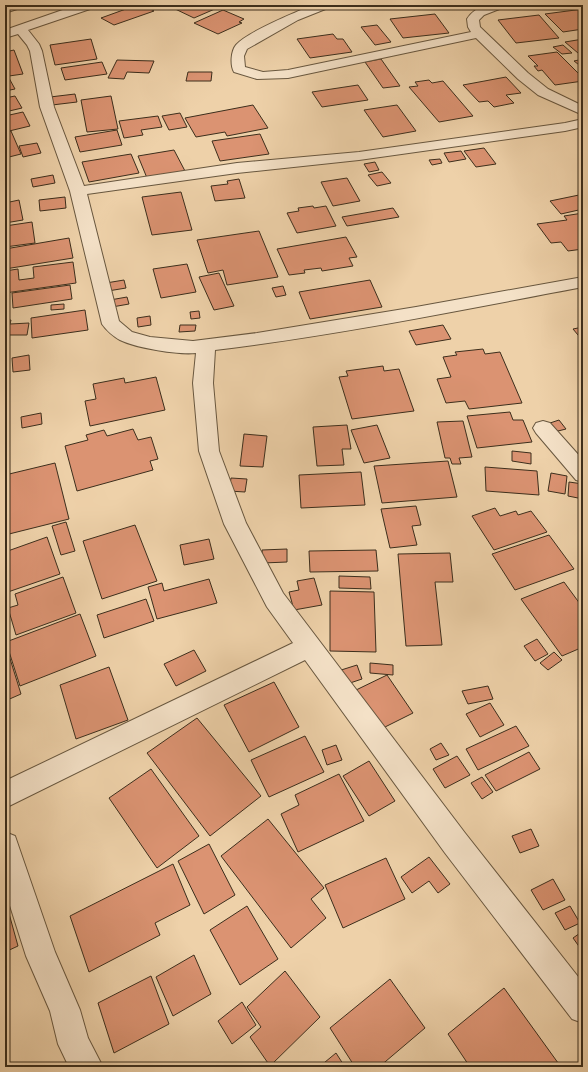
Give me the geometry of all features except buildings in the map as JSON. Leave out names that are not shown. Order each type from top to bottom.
[{"type":"street","points":[[5,9],[16,5]]},
{"type":"street","points":[[5,34],[89,5]]},
{"type":"street","points":[[324,5],[294,17],[258,36],[241,48],[238,56],[239,69],[248,74],[259,76],[288,74],[479,34]]},
{"type":"street","points":[[498,5],[480,12],[474,19],[474,27],[479,34],[523,76],[543,92],[583,111]]},
{"type":"street","points":[[21,29],[33,44],[36,51],[47,107],[78,191],[111,324],[126,336],[149,344],[193,347],[258,339],[408,314],[583,282]]},
{"type":"street","points":[[78,191],[237,168],[359,156],[565,127],[583,123]]},
{"type":"street","points":[[206,345],[203,383],[209,451],[235,524],[276,600],[456,843],[583,1008]]},
{"type":"street","points":[[543,428],[583,474]]},
{"type":"street","points":[[5,795],[310,646]]},
{"type":"street","points":[[5,846],[41,956],[65,1010],[74,1044],[87,1067]]}]
